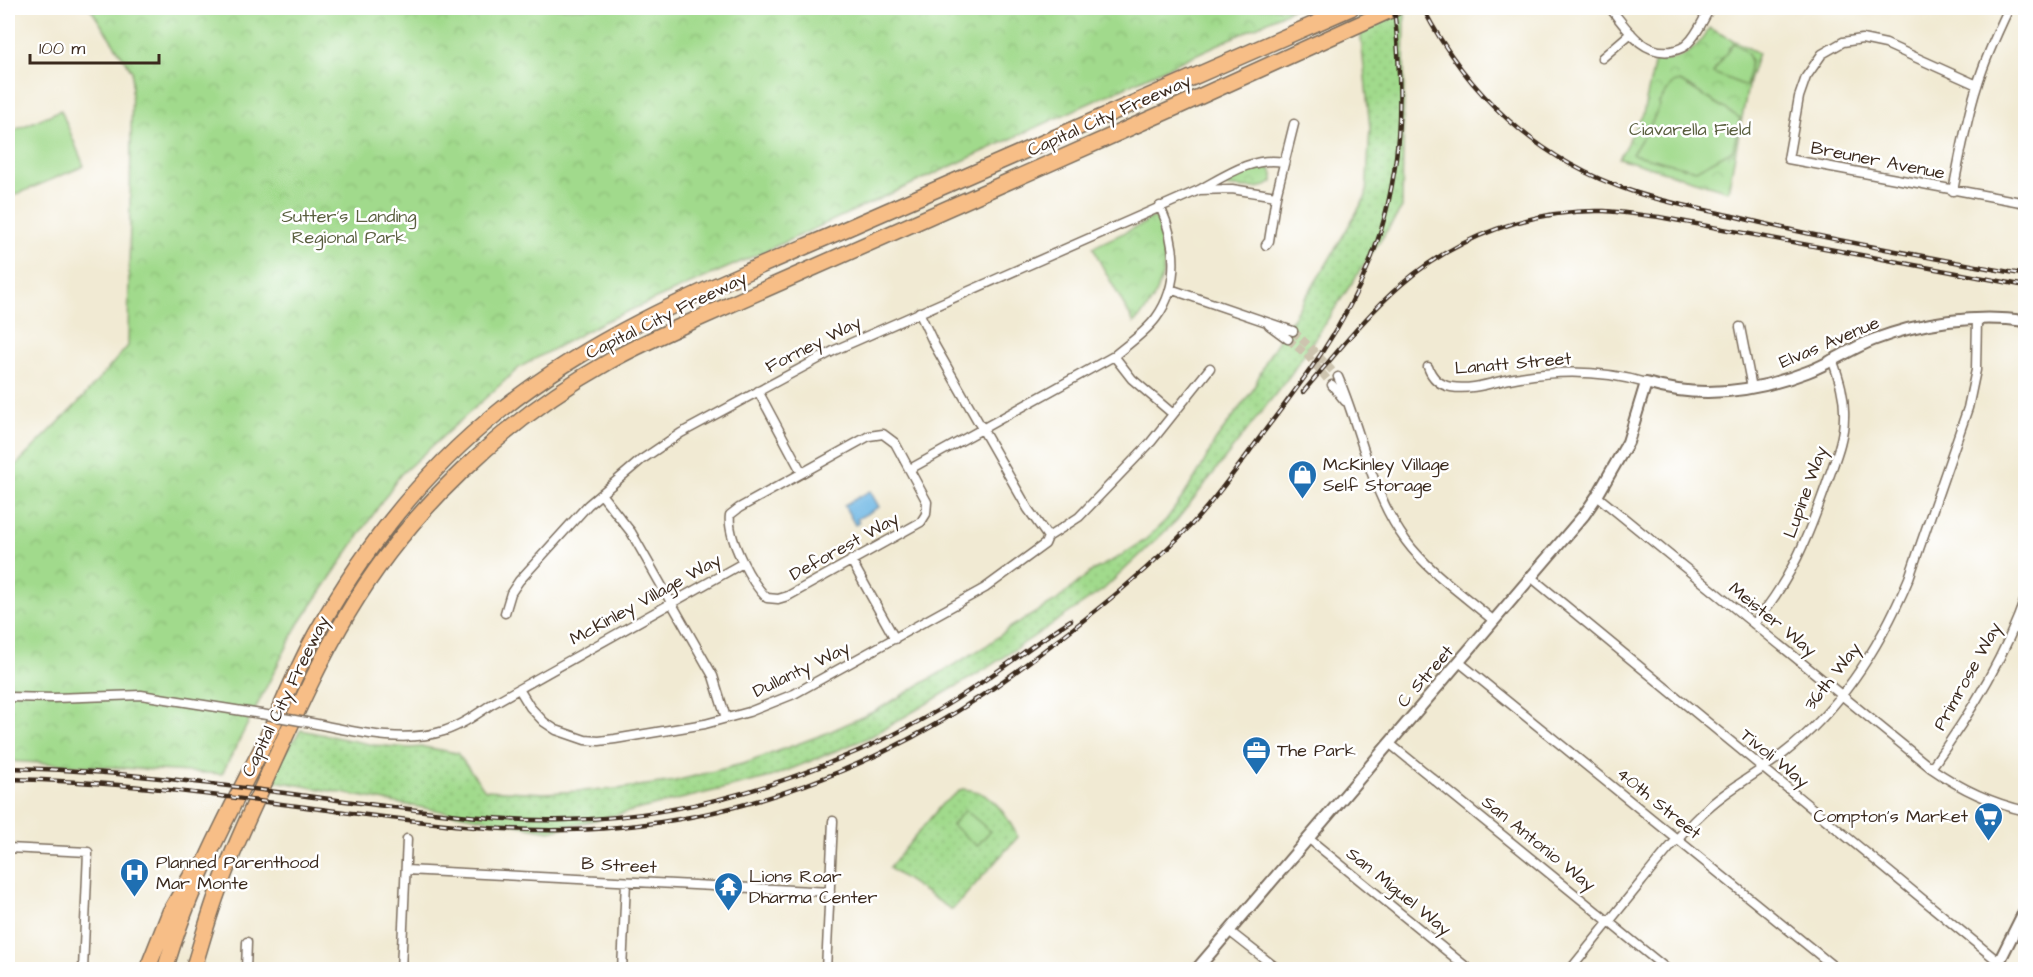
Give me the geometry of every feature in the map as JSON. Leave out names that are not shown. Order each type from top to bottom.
[{"type":"highway","name":"Capital City Freeway","points":[[165,969],[186,908],[212,848],[315,635],[352,572],[396,514],[445,460],[500,411],[558,368],[621,330],[743,274],[1351,8]]},
{"type":"highway","name":"Capital City Freeway","points":[[194,969],[221,882],[248,818],[314,675],[349,611],[390,551],[438,496],[483,452],[548,400],[610,361],[675,329],[1395,8]]},
{"type":"highway","points":[[203,969],[209,942],[248,818]]},
{"type":"highway","points":[[147,969],[175,902],[212,848]]},
{"type":"street","points":[[1610,8],[1646,47],[1658,51],[1679,49],[1688,43],[1710,8]]},
{"type":"street","points":[[1953,191],[1968,117],[1977,86],[2009,8]]},
{"type":"street","points":[[1602,58],[1631,33]]},
{"type":"street","name":"Breuner Avenue","points":[[1977,86],[1886,44],[1862,39],[1843,42],[1822,54],[1806,77],[1799,97],[1788,159],[2025,203]]},
{"type":"street","points":[[1266,245],[1269,241],[1276,196],[1294,124]]},
{"type":"street","name":"Forney Way","points":[[506,614],[511,593],[519,581],[588,505],[641,460],[681,433],[835,350],[1199,190],[1240,169],[1260,161],[1284,162]]},
{"type":"street","name":"Forney Way","points":[[1199,190],[1232,189],[1276,196]]},
{"type":"street","points":[[910,469],[1114,356],[1135,339],[1156,317],[1170,289],[1174,260],[1173,243],[1161,206]]},
{"type":"street","points":[[1170,289],[1258,318],[1290,335]]},
{"type":"street","points":[[920,312],[982,430],[1028,509],[1048,537]]},
{"type":"street","name":"Elvas Avenue","points":[[1646,383],[1667,390],[1700,393],[1752,388],[1809,372],[1832,359],[1893,333],[1937,323],[1977,319],[2025,321]]},
{"type":"street","name":"36th Way","points":[[1570,969],[1677,838],[1723,795],[1799,740],[1862,669],[1885,632],[1909,578],[1968,408],[1976,370],[1977,319]]},
{"type":"street","points":[[1740,327],[1752,388]]},
{"type":"street","points":[[1114,356],[1132,379],[1173,414]]},
{"type":"street","name":"Lupine Way","points":[[1754,624],[1777,595],[1808,537],[1840,444],[1844,421],[1844,398],[1832,359]]},
{"type":"street","name":"Lanatt Street","points":[[1428,367],[1438,382],[1450,387],[1464,388],[1520,376],[1562,373],[1629,378],[1646,383]]},
{"type":"street","name":"Dullanty Way","points":[[519,689],[535,714],[556,730],[585,740],[599,741],[688,727],[726,718],[749,712],[794,694],[985,588],[1045,544],[1048,537],[1079,516],[1151,442],[1210,368]]},
{"type":"street","points":[[1335,381],[1347,404],[1373,480],[1390,517],[1407,543],[1494,621]]},
{"type":"street","name":"C Street","points":[[1196,969],[1567,536],[1597,496],[1628,442],[1646,383]]},
{"type":"street","points":[[758,391],[802,473]]},
{"type":"street","name":"McKinley Village Way","points":[[8,697],[141,695],[394,736],[421,736],[444,731],[458,726],[743,562],[729,524],[730,515],[739,508],[869,436],[883,434],[895,443],[910,469]]},
{"type":"street","name":"Deforest Way","points":[[743,562],[760,592],[767,598],[778,599],[788,596],[921,522],[926,514],[927,502],[910,469]]},
{"type":"street","points":[[601,494],[631,532],[713,676],[726,718]]},
{"type":"street","name":"Meister Way","points":[[1597,496],[1931,768],[1971,793],[2025,811]]},
{"type":"street","points":[[851,560],[895,639]]},
{"type":"street","name":"Tivoli Way","points":[[1532,578],[1997,966]]},
{"type":"street","name":"Primrose Way","points":[[1931,768],[1980,695],[2010,637],[2025,596]]},
{"type":"street","name":"40th Street","points":[[1459,662],[1839,969]]},
{"type":"street","name":"San Antonio Way","points":[[1389,743],[1668,969]]},
{"type":"street","points":[[826,969],[833,821]]},
{"type":"street","name":"San Miguel Way","points":[[1308,838],[1470,969]]},
{"type":"street","points":[[401,969],[407,839]]},
{"type":"street","points":[[8,848],[88,852],[82,969]]},
{"type":"street","name":"B Street","points":[[406,870],[830,892]]},
{"type":"street","points":[[622,969],[626,882]]},
{"type":"street","points":[[1997,966],[2025,908]]},
{"type":"street","points":[[1229,931],[1279,969]]},
{"type":"street","points":[[246,969],[247,942]]},
{"type":"green space","name":"Sutter's Landing Regional Park","points":[[90,8],[1294,8],[761,253],[601,323],[520,367],[400,475],[297,627],[222,774],[8,761],[8,473],[78,403],[128,346],[132,71]]},
{"type":"green space","points":[[1358,8],[1405,8],[1402,208],[1291,374],[1177,520],[1103,590],[984,670],[870,737],[771,777],[550,831],[265,779],[301,730],[374,745],[424,747],[457,753],[485,790],[544,793],[617,789],[675,781],[746,763],[827,733],[877,710],[986,646],[1011,627],[1056,601],[1092,571],[1144,541],[1166,520],[1184,495],[1215,441],[1252,391],[1268,357],[1366,196],[1370,128]]},
{"type":"green space","name":"Ciavarella Field","points":[[1709,28],[1758,53],[1749,81],[1728,191],[1619,158],[1643,114],[1655,60],[1673,59],[1687,53],[1699,43]]},
{"type":"green space","points":[[1733,43],[1749,56],[1750,65],[1746,86],[1713,73]]},
{"type":"green space","points":[[1680,81],[1740,118],[1733,150],[1696,170],[1632,154],[1651,124],[1660,105],[1658,104],[1673,83]]},
{"type":"green space","points":[[61,110],[84,166],[10,197],[8,133]]},
{"type":"green space","points":[[1254,168],[1270,169],[1273,182],[1261,187],[1246,188],[1215,185]]},
{"type":"green space","points":[[1149,218],[1157,218],[1160,223],[1164,251],[1163,272],[1153,300],[1134,323],[1093,247],[1145,223]]},
{"type":"green space","points":[[962,789],[982,794],[996,804],[1018,837],[952,910],[889,868],[942,804]]},
{"type":"green space","points":[[965,810],[990,831],[977,846],[952,825]]},
{"type":"water","points":[[870,491],[879,507],[857,519],[859,523],[855,525],[844,505]]},
{"type":"tunnel","points":[[1293,331],[1338,377]]},
{"type":"tunnel","points":[[1288,339],[1308,356],[1332,385]]},
{"type":"railway","points":[[8,779],[140,787],[489,828],[586,829],[666,821],[759,800],[849,768],[935,725],[996,686],[1058,640],[1127,585],[1176,540],[1221,490],[1324,350],[1369,264],[1389,201],[1398,138],[1399,106],[1394,8]]},
{"type":"railway","points":[[1423,8],[1461,69],[1484,96],[1536,142],[1597,178],[1657,199],[1773,226],[2026,275]]},
{"type":"railway","points":[[1303,392],[1375,309],[1423,267],[1446,252],[1496,229],[1550,215],[1604,211],[1659,217],[2026,286]]},
{"type":"railway","points":[[8,768],[144,776],[491,818],[565,820],[636,815],[706,802],[775,783],[875,744],[955,700],[1071,620]]},
{"type":"place","name":"McKinley Village Self Storage","points":[[1302,500]]},
{"type":"place","name":"The Park","points":[[1256,776]]},
{"type":"place","name":"Compton's Market","points":[[1989,842]]},
{"type":"place","name":"Planned Parenthood Mar Monte","points":[[135,898]]},
{"type":"place","name":"Lions Roar Dharma Center","points":[[728,912]]}]
